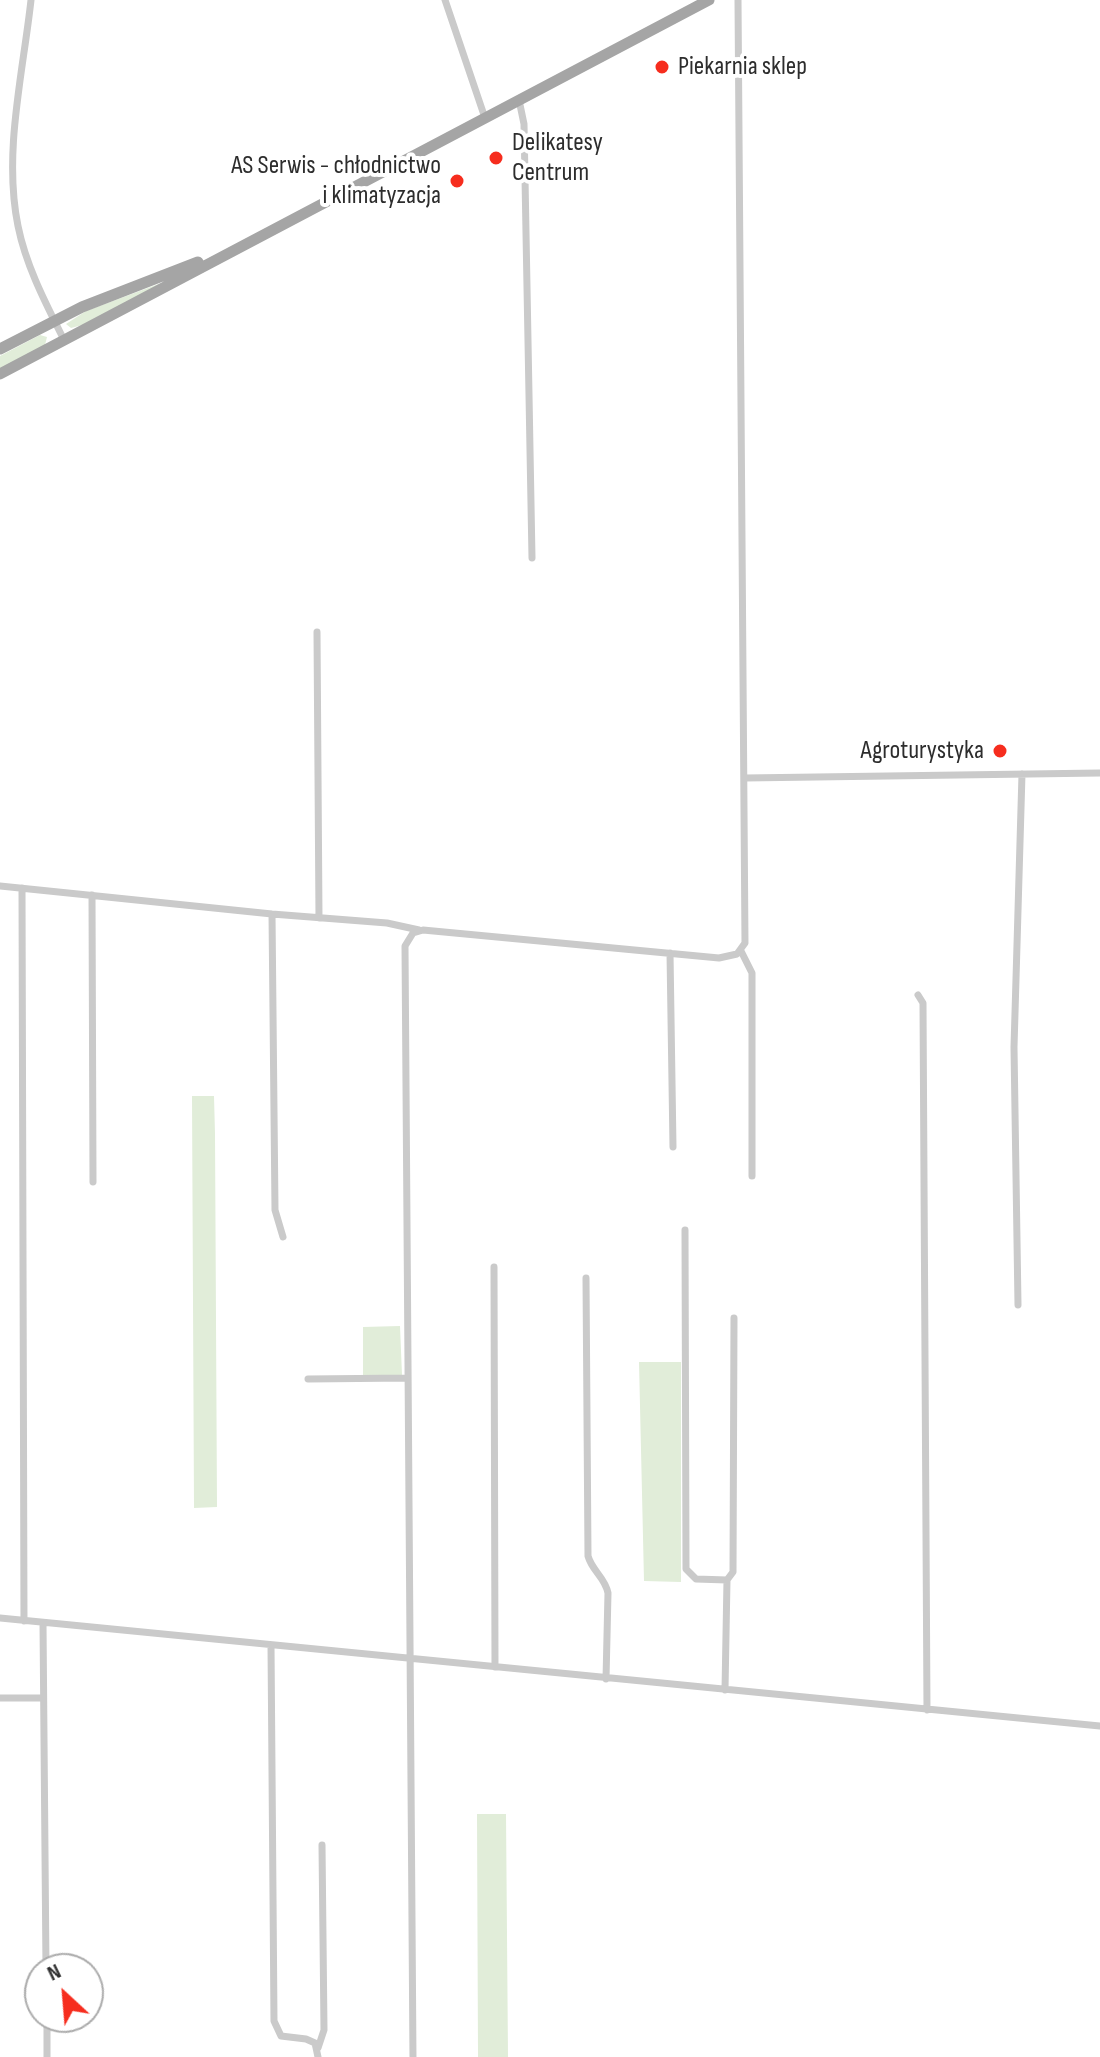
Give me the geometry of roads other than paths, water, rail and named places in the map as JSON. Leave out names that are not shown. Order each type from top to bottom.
[{"type":"main road","points":[[0,374],[709,0]]},
{"type":"main road","points":[[0,349],[88,304],[240,247]]},
{"type":"street","points":[[31,0],[13,145],[15,207],[27,259],[68,337]]},
{"type":"street","points":[[445,0],[485,118]]},
{"type":"street","points":[[0,886],[387,923],[419,930],[726,958],[741,951],[746,938],[738,0]]},
{"type":"street","points":[[519,100],[524,124],[532,558]]},
{"type":"street","points":[[317,632],[319,918]]},
{"type":"street","points":[[745,778],[1100,773]]},
{"type":"street","points":[[1018,1305],[1014,1047],[1022,774]]},
{"type":"street","points":[[22,888],[24,1621]]},
{"type":"street","points":[[92,895],[93,1182]]},
{"type":"street","points":[[272,914],[275,1210],[283,1237]]},
{"type":"street","points":[[413,2057],[405,953],[407,940],[419,930]]},
{"type":"street","points":[[741,951],[752,973],[752,1176]]},
{"type":"street","points":[[670,953],[673,1147]]},
{"type":"street","points":[[918,995],[923,1003],[927,1710]]},
{"type":"street","points":[[685,1230],[686,1569],[696,1579],[727,1580]]},
{"type":"street","points":[[494,1267],[495,1667]]},
{"type":"street","points":[[586,1278],[588,1556],[593,1569],[604,1580],[608,1593],[606,1679]]},
{"type":"street","points":[[725,1690],[727,1580],[733,1572],[734,1318]]},
{"type":"street","points":[[308,1379],[408,1378]]},
{"type":"street","points":[[0,1618],[1100,1726]]},
{"type":"street","points":[[43,1623],[46,1953]]},
{"type":"street","points":[[271,1645],[274,2025],[281,2036],[315,2043],[318,2052]]},
{"type":"street","points":[[0,1698],[43,1698]]},
{"type":"street","points":[[318,2052],[324,2030],[322,1845]]},
{"type":"street","points":[[47,2033],[47,2057]]},
{"type":"place","name":"Piekarnia sklep","points":[[662,67]]},
{"type":"place","name":"Delikatesy Centrum","points":[[496,158]]},
{"type":"place","name":"AS Serwis - chłodnictwo i klimatyzacja","points":[[457,181]]},
{"type":"place","name":"Agroturystyka","points":[[1000,751]]}]
